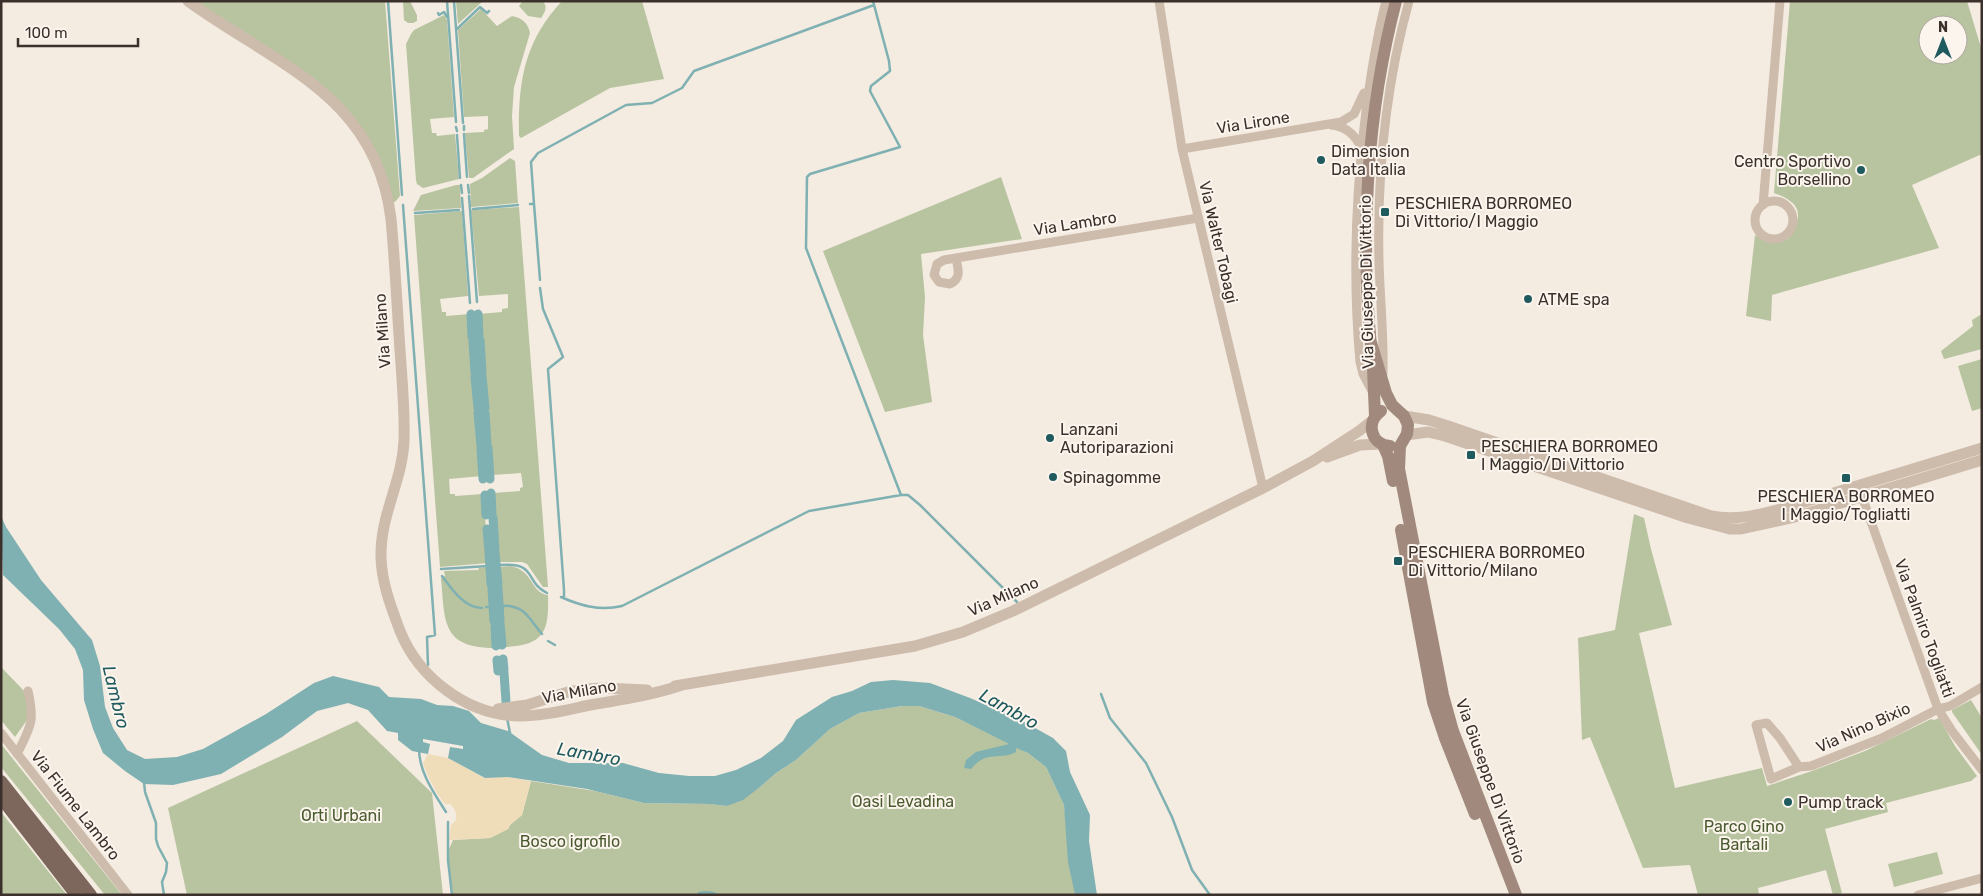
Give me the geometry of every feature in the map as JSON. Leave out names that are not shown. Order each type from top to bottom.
[{"type":"main road","name":"Via Giuseppe Di Vittorio","points":[[1396,1],[1382,60],[1370,161],[1367,249],[1370,339],[1375,396],[1372,433],[1382,444],[1391,470],[1433,702],[1459,774],[1508,895]]},
{"type":"main road","name":"Via Giuseppe Di Vittorio","points":[[1370,339],[1383,385],[1408,425],[1399,455],[1400,477],[1443,695],[1453,731],[1516,895]]},
{"type":"main road","points":[[1374,418],[1386,409],[1400,413]]},
{"type":"main road","points":[[1382,444],[1393,446],[1404,438]]},
{"type":"main road","points":[[1,781],[91,895]]},
{"type":"main road","points":[[1,798],[76,895]]},
{"type":"street","name":"Via Milano","points":[[188,1],[325,93],[356,127],[378,167],[387,196],[391,219],[404,426],[401,466],[382,532],[381,557],[383,578],[389,603],[402,635],[417,661],[444,688],[459,698],[481,708],[511,716],[536,715],[647,696],[682,685]]},
{"type":"street","name":"Via Walter Tobagi","points":[[1159,1],[1182,149],[1263,488]]},
{"type":"street","name":"Via Giuseppe Di Vittorio","points":[[1375,396],[1366,381],[1360,362],[1356,326],[1355,242],[1357,196],[1370,73],[1386,1]]},
{"type":"street","name":"Via Giuseppe Di Vittorio","points":[[1383,385],[1384,352],[1379,260],[1384,139],[1395,65],[1409,1]]},
{"type":"street","points":[[1763,205],[1768,202],[1780,202],[1790,210],[1793,221],[1792,227],[1785,236],[1772,239],[1761,234],[1755,222],[1756,216],[1763,205],[1780,1]]},
{"type":"street","name":"Via Lirone","points":[[1182,149],[1341,122],[1354,114],[1361,102],[1370,73]]},
{"type":"street","name":"Via Lirone","points":[[1328,125],[1338,126],[1351,133],[1357,138],[1362,149]]},
{"type":"street","name":"Via Lambro","points":[[956,258],[1198,218]]},
{"type":"street","points":[[1400,413],[1448,426],[1721,518],[1756,515],[1982,460]]},
{"type":"street","name":"Via Milano","points":[[481,708],[497,710],[514,708],[543,701],[568,692],[592,688],[643,690],[682,685],[915,646],[963,632],[1021,607],[1263,488],[1313,461],[1359,431],[1374,418]]},
{"type":"street","points":[[1404,438],[1428,432],[1445,436],[1688,518],[1730,529],[1741,529],[1795,517],[1860,491],[1982,448]]},
{"type":"street","name":"Via Milano","points":[[1313,461],[1360,445],[1382,444]]},
{"type":"street","name":"Via Palmiro Togliatti","points":[[1860,491],[1938,709],[1952,731],[1982,770]]},
{"type":"street","name":"Via Nino Bixio","points":[[1799,767],[1780,738],[1767,723],[1756,725],[1771,780],[1799,767],[1811,766],[1882,738],[1938,709],[1950,706],[1982,687]]},
{"type":"street","points":[[17,754],[29,729],[33,714],[28,691]]},
{"type":"street","name":"Via Fiume Lambro","points":[[1,733],[128,895]]},
{"type":"street","points":[[1918,895],[1982,878]]},
{"type":"green space","points":[[194,1],[385,1],[400,196],[395,202],[391,201],[353,118]]},
{"type":"green space","points":[[403,1],[410,1],[417,15],[417,21],[408,23],[404,20]]},
{"type":"green space","points":[[456,1],[483,1],[458,24]]},
{"type":"green space","points":[[523,1],[543,1],[546,8],[541,18],[528,16],[519,6]]},
{"type":"green space","points":[[562,1],[642,1],[664,79],[610,88],[521,138],[519,136],[520,98],[522,80],[531,47],[549,16]]},
{"type":"green space","name":"Centro Sportivo Borsellino","points":[[1790,1],[1967,1],[1982,51],[1982,154],[1912,185],[1939,248],[1772,295],[1771,321],[1746,316],[1755,235],[1770,243],[1788,239],[1798,217],[1798,211],[1795,206],[1774,193]]},
{"type":"green space","points":[[481,9],[497,26],[512,16],[519,18],[526,24],[530,33],[514,87],[512,116],[514,149],[473,178],[469,178],[465,133],[484,132],[484,130],[488,129],[488,116],[464,117],[458,30]]},
{"type":"green space","points":[[444,15],[447,20],[454,117],[430,119],[432,133],[436,133],[437,136],[455,134],[459,179],[423,188],[417,184],[416,180],[406,44],[414,30]]},
{"type":"green space","points":[[510,158],[515,161],[518,203],[471,207],[470,184],[482,178]]},
{"type":"green space","points":[[1001,177],[1022,239],[921,254],[925,297],[923,335],[932,402],[885,412],[823,251]]},
{"type":"green space","points":[[460,185],[461,208],[413,211],[421,195]]},
{"type":"green space","points":[[519,207],[548,587],[543,587],[527,564],[522,562],[498,562],[493,493],[520,491],[520,488],[523,487],[521,473],[492,475],[479,314],[502,312],[502,309],[508,308],[508,294],[479,296],[471,210]]},
{"type":"green space","points":[[462,211],[468,296],[440,299],[442,312],[446,312],[446,316],[470,314],[482,476],[449,479],[450,494],[455,494],[455,496],[483,494],[489,563],[440,567],[414,215]]},
{"type":"green space","points":[[1982,314],[1982,349],[1944,359],[1941,351],[1973,326],[1972,320]]},
{"type":"green space","points":[[1982,359],[1982,408],[1972,411],[1958,366]]},
{"type":"green space","name":"Parco Gino Bartali","points":[[1634,514],[1644,518],[1672,625],[1639,633],[1675,788],[1762,768],[1767,786],[1865,751],[1931,719],[1939,718],[1955,746],[1977,776],[1971,781],[1886,803],[1888,812],[1825,829],[1842,893],[1833,895],[1826,870],[1758,888],[1759,894],[1756,895],[1698,895],[1690,865],[1643,868],[1590,737],[1582,740],[1578,638],[1615,630]]},
{"type":"green space","points":[[510,566],[524,572],[538,590],[548,595],[548,607],[542,634],[529,643],[505,647],[499,567]]},
{"type":"green space","points":[[489,567],[495,648],[477,647],[464,643],[455,637],[449,629],[446,619],[441,578],[445,576],[444,571],[478,570],[479,568]]},
{"type":"green space","points":[[1,667],[27,694],[27,720],[15,737],[1,720]]},
{"type":"green space","points":[[1971,700],[1982,718],[1982,755],[1952,712],[1952,710]]},
{"type":"green space","name":"Oasi Levadina","points":[[902,706],[919,706],[955,717],[1028,753],[1046,767],[1064,805],[1075,895],[453,895],[447,854],[453,840],[490,838],[508,829],[522,815],[531,781],[595,791],[644,803],[727,806],[760,787],[776,773],[796,760],[830,729],[859,713]]},
{"type":"green space","name":"Orti Urbani","points":[[357,721],[432,793],[443,895],[187,895],[168,808]]},
{"type":"green space","points":[[1,744],[122,895],[105,895],[1,767]]},
{"type":"green space","points":[[1,812],[67,895],[1,895]]},
{"type":"green space","points":[[1937,852],[1943,874],[1894,887],[1888,864]]},
{"type":"sand","points":[[428,754],[448,758],[484,778],[508,777],[531,781],[522,815],[508,829],[490,838],[449,840],[451,825],[456,820],[456,813],[450,804],[445,804],[441,799],[430,779],[423,763]]},
{"type":"water","points":[[1,516],[6,527],[41,580],[92,640],[100,666],[105,707],[113,728],[127,750],[145,759],[177,757],[203,749],[266,714],[314,683],[333,676],[379,687],[389,697],[421,699],[437,705],[453,706],[469,711],[481,723],[508,731],[542,755],[569,763],[623,763],[659,773],[715,776],[736,770],[761,758],[783,741],[796,720],[832,697],[852,691],[871,682],[893,680],[930,683],[1019,719],[1053,738],[1066,751],[1070,772],[1090,815],[1089,841],[1097,895],[1075,895],[1068,862],[1064,805],[1046,767],[1028,753],[1016,748],[1016,752],[1005,756],[988,757],[971,769],[964,768],[966,760],[976,752],[1009,744],[955,717],[919,706],[902,706],[859,713],[830,729],[796,760],[776,773],[743,800],[727,806],[644,803],[587,789],[508,777],[485,778],[448,758],[450,747],[463,749],[463,746],[423,739],[423,742],[430,744],[428,754],[412,751],[398,740],[398,733],[387,731],[368,710],[348,703],[317,711],[282,737],[221,774],[173,785],[144,784],[103,753],[84,700],[83,670],[75,649],[59,629],[3,575]]},
{"type":"waterway","points":[[388,1],[402,195]]},
{"type":"waterway","points":[[447,1],[456,122]]},
{"type":"waterway","points":[[454,1],[463,123]]},
{"type":"waterway","points":[[873,1],[890,71],[871,86],[870,91],[900,147],[810,174],[807,177],[806,248],[901,495]]},
{"type":"waterway","points":[[534,204],[531,162],[538,153],[626,105],[652,103],[682,88],[694,71],[874,5]]},
{"type":"waterway","points":[[457,29],[480,7],[487,13],[489,11]]},
{"type":"waterway","points":[[438,13],[439,15],[444,12],[447,17]]},
{"type":"waterway","points":[[456,127],[457,131]]},
{"type":"waterway","points":[[464,134],[467,177]]},
{"type":"waterway","points":[[457,135],[460,178]]},
{"type":"waterway","points":[[461,185],[462,193]]},
{"type":"waterway","points":[[468,185],[469,193]]},
{"type":"waterway","points":[[469,196],[477,302]]},
{"type":"waterway","points":[[462,198],[470,303]]},
{"type":"waterway","points":[[530,204],[534,204],[540,280]]},
{"type":"waterway","points":[[403,205],[435,635],[427,637],[428,665]]},
{"type":"waterway","points":[[473,209],[518,205]]},
{"type":"waterway","points":[[415,213],[459,210]]},
{"type":"waterway","points":[[540,288],[543,309],[563,357],[548,369],[564,598]]},
{"type":"waterway","points":[[471,314],[472,337]]},
{"type":"waterway","points":[[478,314],[479,336]]},
{"type":"waterway","points":[[480,340],[482,373]]},
{"type":"waterway","points":[[473,341],[475,373]]},
{"type":"waterway","points":[[482,376],[485,408]]},
{"type":"waterway","points":[[475,377],[478,408]]},
{"type":"waterway","points":[[478,413],[481,445]]},
{"type":"waterway","points":[[485,413],[487,445]]},
{"type":"waterway","points":[[481,448],[483,479]]},
{"type":"waterway","points":[[488,448],[490,479]]},
{"type":"waterway","points":[[491,493],[492,514]]},
{"type":"waterway","points":[[485,495],[486,515]]},
{"type":"waterway","points":[[561,597],[591,607],[622,606],[809,511],[908,495],[1017,602]]},
{"type":"waterway","points":[[493,518],[495,549]]},
{"type":"waterway","points":[[487,529],[489,551]]},
{"type":"waterway","points":[[489,553],[491,584]]},
{"type":"waterway","points":[[495,553],[498,584]]},
{"type":"waterway","points":[[499,565],[520,566],[547,593]]},
{"type":"waterway","points":[[441,569],[488,566]]},
{"type":"waterway","points":[[442,576],[454,592],[464,601],[470,605],[482,608]]},
{"type":"waterway","points":[[498,588],[500,620]]},
{"type":"waterway","points":[[492,589],[494,621]]},
{"type":"waterway","points":[[503,606],[510,606],[521,610],[530,618],[542,634]]},
{"type":"waterway","points":[[486,607],[491,607]]},
{"type":"waterway","points":[[500,623],[502,645]]},
{"type":"waterway","points":[[495,627],[496,646]]},
{"type":"waterway","points":[[548,641],[555,645]]},
{"type":"waterway","points":[[503,659],[504,670]]},
{"type":"waterway","points":[[497,660],[498,671]]},
{"type":"waterway","points":[[504,673],[506,702]]},
{"type":"waterway","points":[[1101,694],[1110,718],[1146,763],[1172,817],[1192,870],[1210,895]]},
{"type":"waterway","points":[[507,718],[510,733]]},
{"type":"waterway","points":[[419,749],[424,774],[446,812]]},
{"type":"waterway","points":[[144,782],[145,792],[156,823],[156,839],[167,863],[162,882],[164,895]]},
{"type":"waterway","points":[[448,822],[448,860],[452,895]]},
{"type":"waterway","points":[[698,895],[699,893],[708,892],[716,895]]},
{"type":"place","name":"Dimension Data Italia","points":[[1321,160]]},
{"type":"place","name":"Centro Sportivo Borsellino","points":[[1861,170]]},
{"type":"place","name":"PESCHIERA BORROMEO Di Vittorio/I Maggio","points":[[1385,212]]},
{"type":"place","name":"ATME spa","points":[[1528,299]]},
{"type":"place","name":"Lanzani Autoriparazioni","points":[[1050,438]]},
{"type":"place","name":"PESCHIERA BORROMEO I Maggio/Di Vittorio","points":[[1471,455]]},
{"type":"place","name":"Spinagomme","points":[[1053,477]]},
{"type":"place","name":"PESCHIERA BORROMEO I Maggio/Togliatti","points":[[1846,478]]},
{"type":"place","name":"PESCHIERA BORROMEO Di Vittorio/Milano","points":[[1398,561]]},
{"type":"place","name":"Pump track","points":[[1788,802]]},
{"type":"water label","name":"Lambro","points":[[116,697]]},
{"type":"water label","name":"Lambro","points":[[1009,709]]},
{"type":"water label","name":"Lambro","points":[[589,754]]},
{"type":"park label","name":"Bosco igrofilo","points":[[570,841]]}]
